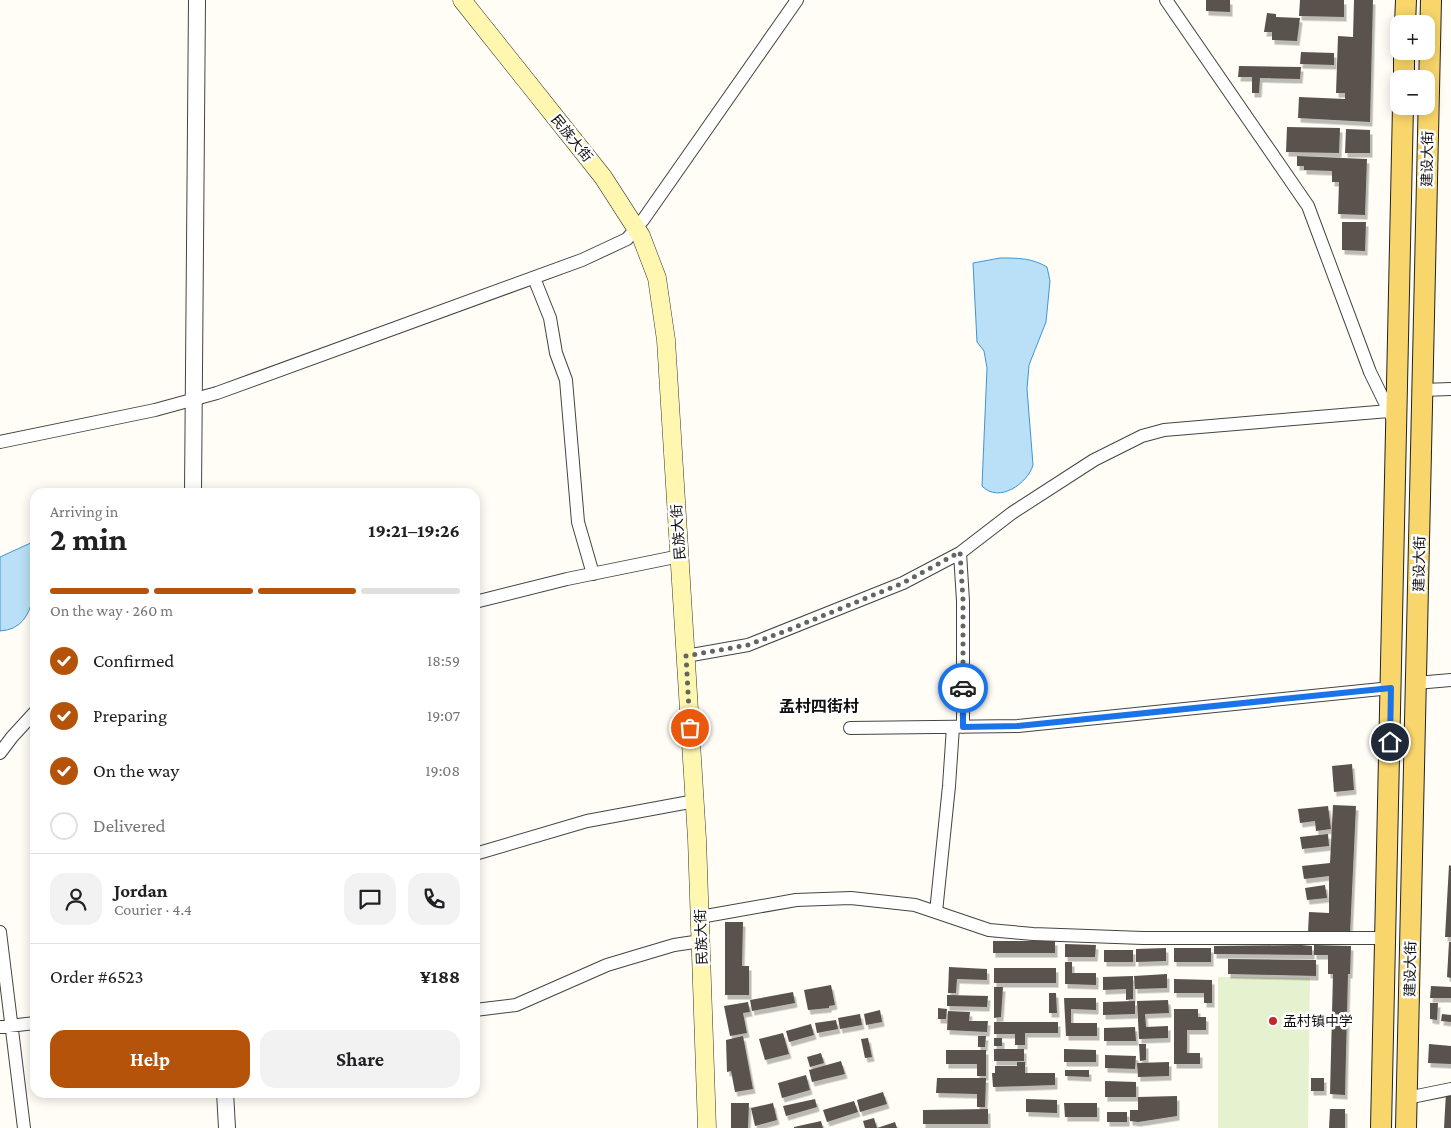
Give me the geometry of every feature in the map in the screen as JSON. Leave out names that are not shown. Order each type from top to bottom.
[{"type":"main road","name":"民族大街","points":[[462,0],[603,177],[636,229],[648,253],[656,278],[666,340],[695,801],[706,1128]]},
{"type":"main road","points":[[1405,15],[1406,0]]},
{"type":"main road","name":"建设大街","points":[[1406,1128],[1431,0]]},
{"type":"main road","name":"建设大街","points":[[1381,1128],[1391,688],[1393,419],[1403,115]]},
{"type":"street","points":[[193,488],[197,0]]},
{"type":"street","points":[[0,442],[154,410],[217,393],[582,260],[627,239],[636,229],[798,0]]},
{"type":"street","points":[[686,656],[748,645],[903,583],[960,552],[1012,513],[1094,460],[1142,436],[1164,430],[1393,419],[1370,372],[1308,206],[1166,0]]},
{"type":"street","points":[[534,278],[550,318],[556,352],[566,380],[578,522],[593,574]]},
{"type":"street","points":[[1422,390],[1451,389]]},
{"type":"street","points":[[936,912],[949,786],[958,727],[963,600],[960,552]]},
{"type":"street","points":[[480,601],[680,556]]},
{"type":"street","points":[[1416,683],[1451,680]]},
{"type":"street","points":[[850,728],[1018,726],[1391,688]]},
{"type":"street","points":[[0,754],[12,736],[30,717]]},
{"type":"street","points":[[480,853],[587,821],[695,801]]},
{"type":"street","points":[[700,917],[796,900],[825,898],[885,901],[916,905],[989,930],[1033,934],[1143,938],[1385,938]]},
{"type":"street","points":[[0,932],[6,1026],[24,1128]]},
{"type":"street","points":[[480,1009],[516,1005],[608,965],[674,945],[701,941]]},
{"type":"street","points":[[6,1026],[30,1023]]},
{"type":"street","points":[[1407,1098],[1451,1089]]},
{"type":"street","points":[[225,1098],[227,1128]]},
{"type":"green space","name":"孟村镇中学","points":[[1218,977],[1310,978],[1308,1128],[1218,1128]]},
{"type":"water","points":[[1000,258],[1025,259],[1041,264],[1047,267],[1050,281],[1046,322],[1029,365],[1027,389],[1033,465],[1030,472],[1019,484],[1012,489],[996,493],[982,486],[987,368],[984,351],[977,342],[973,263]]},
{"type":"water","points":[[30,543],[30,609],[23,620],[14,628],[0,631],[0,557]]},
{"type":"building","points":[[1206,0],[1230,0],[1230,12],[1206,11]]},
{"type":"building","points":[[1300,0],[1344,0],[1344,17],[1299,16]]},
{"type":"building","points":[[1354,0],[1373,0],[1370,122],[1298,118],[1299,97],[1345,99],[1345,93],[1336,93],[1338,36],[1353,37]]},
{"type":"building","points":[[1267,13],[1276,14],[1276,17],[1300,18],[1297,41],[1272,40],[1272,32],[1264,32]]},
{"type":"building","points":[[1301,52],[1334,53],[1334,65],[1300,64]]},
{"type":"building","points":[[1239,66],[1301,67],[1300,79],[1260,78],[1259,93],[1252,93],[1252,77],[1238,77]]},
{"type":"building","points":[[1287,127],[1340,128],[1339,153],[1286,152]]},
{"type":"building","points":[[1346,129],[1370,130],[1370,153],[1345,153]]},
{"type":"building","points":[[1297,156],[1367,159],[1365,215],[1338,214],[1339,182],[1332,182],[1332,171],[1304,170],[1304,166],[1297,166]]},
{"type":"building","points":[[1342,222],[1366,222],[1365,251],[1342,250]]},
{"type":"building","points":[[1352,764],[1354,790],[1334,792],[1332,766]]},
{"type":"building","points":[[1333,805],[1356,806],[1350,934],[1308,932],[1309,912],[1329,913],[1329,876],[1304,879],[1302,866],[1330,863]]},
{"type":"building","points":[[1328,806],[1331,829],[1316,831],[1315,821],[1300,823],[1298,809]]},
{"type":"building","points":[[1328,834],[1329,846],[1302,849],[1300,837]]},
{"type":"building","points":[[1449,865],[1451,866],[1451,937],[1445,937]]},
{"type":"building","points":[[1325,885],[1327,898],[1307,900],[1305,888]]},
{"type":"building","points":[[725,922],[743,922],[742,966],[749,966],[749,995],[725,995]]},
{"type":"building","points":[[993,941],[1055,941],[1055,953],[993,953]]},
{"type":"building","points":[[1449,942],[1451,942],[1451,978],[1447,977]]},
{"type":"building","points":[[1065,944],[1096,945],[1095,957],[1065,957]]},
{"type":"building","points":[[1314,945],[1351,946],[1350,974],[1348,974],[1345,1095],[1330,1094],[1333,974],[1328,974],[1328,955],[1314,955]]},
{"type":"building","points":[[1214,946],[1312,946],[1312,955],[1214,954]]},
{"type":"building","points":[[1166,948],[1166,961],[1136,962],[1136,949]]},
{"type":"building","points":[[1174,948],[1211,948],[1211,962],[1174,962]]},
{"type":"building","points":[[1104,950],[1133,950],[1133,962],[1104,962]]},
{"type":"building","points":[[1228,959],[1316,960],[1316,976],[1228,974]]},
{"type":"building","points":[[1065,962],[1072,962],[1072,973],[1096,973],[1096,985],[1065,984]]},
{"type":"building","points":[[949,967],[987,969],[987,980],[957,979],[956,993],[948,993]]},
{"type":"building","points":[[994,968],[1056,968],[1056,983],[994,983]]},
{"type":"building","points":[[1167,974],[1167,988],[1135,989],[1134,976]]},
{"type":"building","points":[[1133,976],[1133,999],[1126,1000],[1126,989],[1103,990],[1103,977]]},
{"type":"building","points":[[1174,979],[1212,980],[1212,1003],[1204,1003],[1204,993],[1174,993]]},
{"type":"building","points":[[831,985],[835,1005],[829,1006],[829,1008],[808,1010],[804,990]]},
{"type":"building","points":[[1431,986],[1451,987],[1451,998],[1430,998]]},
{"type":"building","points":[[994,987],[1003,987],[1001,1017],[994,1018]]},
{"type":"building","points":[[793,992],[795,1003],[752,1011],[750,1000]]},
{"type":"building","points":[[1049,993],[1056,993],[1057,1013],[1049,1013]]},
{"type":"building","points":[[947,995],[988,996],[987,1007],[947,1006]]},
{"type":"building","points":[[1064,998],[1096,998],[1096,1010],[1071,1009],[1071,1023],[1097,1023],[1097,1036],[1066,1036]]},
{"type":"building","points":[[1168,1000],[1169,1013],[1145,1014],[1146,1027],[1168,1026],[1168,1038],[1139,1039],[1137,1001]]},
{"type":"building","points":[[1135,1001],[1135,1014],[1103,1015],[1103,1002]]},
{"type":"building","points":[[748,1002],[750,1012],[743,1013],[747,1033],[730,1036],[724,1006]]},
{"type":"building","points":[[1430,1003],[1438,1003],[1437,1020],[1430,1019]]},
{"type":"building","points":[[938,1008],[947,1009],[946,1019],[938,1019]]},
{"type":"building","points":[[1174,1009],[1198,1009],[1198,1017],[1206,1017],[1206,1030],[1187,1030],[1187,1053],[1200,1053],[1200,1064],[1174,1064]]},
{"type":"building","points":[[880,1010],[882,1022],[866,1025],[864,1014]]},
{"type":"building","points":[[948,1011],[970,1012],[969,1021],[988,1021],[987,1032],[947,1030]]},
{"type":"building","points":[[860,1014],[862,1025],[840,1029],[838,1018]]},
{"type":"building","points":[[1442,1014],[1451,1015],[1451,1022],[1441,1021]]},
{"type":"building","points":[[836,1020],[838,1029],[817,1033],[815,1023]]},
{"type":"building","points":[[994,1022],[1058,1022],[1058,1033],[1025,1033],[1025,1045],[1015,1045],[1015,1034],[994,1034]]},
{"type":"building","points":[[811,1024],[814,1035],[789,1042],[786,1031]]},
{"type":"building","points":[[1135,1027],[1136,1041],[1104,1041],[1104,1028]]},
{"type":"building","points":[[783,1033],[789,1054],[765,1060],[759,1039]]},
{"type":"building","points":[[743,1036],[753,1089],[735,1092],[731,1071],[727,1072],[726,1040]]},
{"type":"building","points":[[978,1036],[986,1036],[985,1047],[978,1047]]},
{"type":"building","points":[[868,1038],[872,1057],[865,1058],[861,1039]]},
{"type":"building","points":[[994,1038],[1002,1038],[1002,1046],[994,1046]]},
{"type":"building","points":[[1139,1044],[1146,1044],[1146,1060],[1140,1061]]},
{"type":"building","points":[[1429,1044],[1451,1046],[1451,1064],[1428,1063]]},
{"type":"building","points":[[994,1049],[1024,1049],[1024,1061],[994,1061]]},
{"type":"building","points":[[1064,1049],[1096,1050],[1096,1062],[1064,1062]]},
{"type":"building","points":[[946,1050],[986,1050],[986,1076],[977,1076],[977,1064],[946,1064]]},
{"type":"building","points":[[821,1053],[824,1063],[810,1067],[807,1057]]},
{"type":"building","points":[[1105,1055],[1136,1056],[1135,1069],[1105,1068]]},
{"type":"building","points":[[841,1061],[845,1074],[812,1082],[809,1070]]},
{"type":"building","points":[[1017,1062],[1025,1062],[1025,1073],[1055,1073],[1055,1085],[993,1087],[992,1073],[995,1073],[995,1066],[1017,1066]]},
{"type":"building","points":[[1169,1062],[1169,1076],[1138,1077],[1137,1063]]},
{"type":"building","points":[[1065,1070],[1089,1070],[1089,1077],[1065,1076]]},
{"type":"building","points":[[806,1075],[810,1090],[782,1098],[778,1083]]},
{"type":"building","points":[[937,1078],[986,1078],[985,1107],[977,1107],[977,1094],[936,1093]]},
{"type":"building","points":[[1311,1078],[1324,1078],[1324,1091],[1311,1091]]},
{"type":"building","points":[[1105,1081],[1136,1082],[1136,1097],[1105,1097]]},
{"type":"building","points":[[883,1092],[887,1104],[860,1112],[857,1100]]},
{"type":"building","points":[[1446,1092],[1451,1093],[1451,1128],[1444,1128]]},
{"type":"building","points":[[1177,1096],[1177,1116],[1138,1122],[1130,1121],[1130,1110],[1138,1110],[1138,1097]]},
{"type":"building","points":[[815,1099],[817,1107],[786,1116],[783,1106]]},
{"type":"building","points":[[1026,1099],[1057,1100],[1057,1113],[1026,1112]]},
{"type":"building","points":[[854,1101],[858,1112],[827,1122],[823,1110]]},
{"type":"building","points":[[731,1103],[749,1103],[748,1128],[731,1128]]},
{"type":"building","points":[[773,1103],[777,1120],[755,1126],[751,1108]]},
{"type":"building","points":[[1064,1103],[1097,1103],[1097,1117],[1065,1117]]},
{"type":"building","points":[[988,1109],[988,1124],[923,1124],[923,1110]]},
{"type":"building","points":[[1330,1109],[1345,1109],[1345,1128],[1329,1128]]},
{"type":"building","points":[[1107,1112],[1127,1112],[1127,1122],[1107,1122]]},
{"type":"building","points":[[874,1118],[877,1128],[865,1128],[863,1121]]},
{"type":"building","points":[[821,1121],[823,1128],[794,1128],[794,1127]]},
{"type":"building","points":[[895,1122],[897,1128],[877,1128]]},
{"type":"way so far","points":[[690,728],[686,656],[748,645],[788,630],[903,583],[960,552],[963,600],[963,688]]},
{"type":"place","name":"孟村镇中学","points":[[1273,1021]]},
{"type":"district","name":"孟村四街村","points":[[819,706]]},
{"type":"route","points":[[963,688],[963,727],[1018,726],[1391,688],[1390,742]]}]
